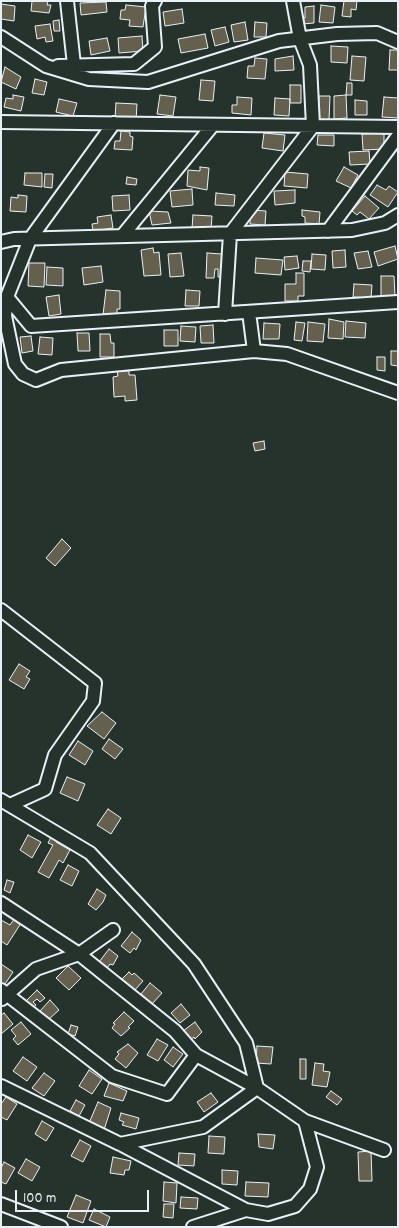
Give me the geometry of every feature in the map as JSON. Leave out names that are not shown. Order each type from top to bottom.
[{"type":"street","points":[[67,1],[74,66]]},
{"type":"street","points":[[46,66],[134,64],[155,47],[152,6],[155,1]]},
{"type":"street","points":[[225,314],[230,234],[313,126],[310,65],[300,39],[293,1]]},
{"type":"street","points":[[1,37],[46,66],[89,79],[148,82],[279,41],[337,34],[377,33],[398,42]]},
{"type":"street","points":[[1,122],[398,127]]},
{"type":"street","points":[[114,123],[30,239],[7,298],[5,316],[16,364],[23,374],[36,380],[61,370],[254,351],[287,354],[398,394]]},
{"type":"street","points":[[122,236],[213,125]]},
{"type":"street","points":[[328,231],[398,136]]},
{"type":"street","points":[[1,242],[30,239],[352,230],[395,220]]},
{"type":"street","points":[[7,298],[31,326],[398,302]]},
{"type":"street","points":[[249,312],[254,351]]},
{"type":"street","points":[[1,610],[95,683],[93,701],[55,755],[45,789],[5,802]]},
{"type":"street","points":[[5,802],[90,853],[194,964],[246,1043],[257,1088]]},
{"type":"street","points":[[1,903],[79,954],[174,1032],[196,1055],[257,1088],[305,1121],[384,1150]]},
{"type":"street","points":[[113,930],[79,954],[36,969],[3,994],[112,1076],[168,1094],[196,1055]]},
{"type":"street","points":[[1,1086],[120,1144],[246,1210],[268,1214],[295,1206],[310,1189],[317,1167],[305,1121]]},
{"type":"street","points":[[120,1144],[203,1126],[257,1088]]},
{"type":"street","points":[[1,1204],[61,1227]]},
{"type":"street","points":[[193,1227],[246,1210]]},
{"type":"building","points":[[32,1],[48,1],[47,5],[51,5],[49,13],[31,11]]},
{"type":"building","points":[[344,1],[357,1],[356,10],[351,9],[351,17],[342,16]]},
{"type":"building","points":[[106,2],[107,12],[81,15],[80,3]]},
{"type":"building","points":[[1,4],[15,6],[14,21],[1,19]]},
{"type":"building","points":[[126,5],[146,7],[143,27],[129,26],[130,20],[120,19],[121,10],[125,10]]},
{"type":"building","points":[[321,5],[335,7],[333,23],[319,22]]},
{"type":"building","points":[[314,6],[314,23],[302,24],[302,18],[305,18],[305,7]]},
{"type":"building","points":[[182,9],[184,23],[165,26],[163,12]]},
{"type":"building","points":[[59,20],[60,31],[54,31],[53,21]]},
{"type":"building","points":[[245,22],[248,40],[234,42],[231,25]]},
{"type":"building","points":[[255,22],[267,23],[266,37],[254,37]]},
{"type":"building","points":[[50,24],[53,41],[46,42],[45,37],[37,39],[35,26]]},
{"type":"building","points":[[225,27],[229,42],[215,46],[211,30]]},
{"type":"building","points":[[205,34],[208,48],[181,53],[178,39]]},
{"type":"building","points":[[142,36],[143,51],[119,53],[118,38]]},
{"type":"building","points":[[107,38],[110,51],[91,55],[89,41]]},
{"type":"building","points":[[331,46],[348,47],[347,63],[331,62]]},
{"type":"building","points":[[390,50],[398,50],[398,70],[389,70]]},
{"type":"building","points":[[293,56],[294,70],[275,71],[275,59]]},
{"type":"building","points":[[352,56],[366,57],[364,81],[350,80]]},
{"type":"building","points":[[255,58],[267,59],[265,79],[247,78],[248,66],[254,66]]},
{"type":"building","points":[[5,67],[21,77],[16,89],[1,82]]},
{"type":"building","points":[[35,79],[47,82],[44,95],[32,93]]},
{"type":"building","points":[[201,80],[215,81],[213,101],[199,100]]},
{"type":"building","points":[[347,83],[352,83],[352,95],[346,95]]},
{"type":"building","points":[[290,85],[301,85],[301,103],[290,103]]},
{"type":"building","points":[[13,95],[24,97],[21,111],[4,107],[6,98],[13,99]]},
{"type":"building","points":[[160,95],[176,97],[173,116],[157,114]]},
{"type":"building","points":[[346,95],[347,118],[334,119],[334,96]]},
{"type":"building","points":[[319,96],[330,96],[329,120],[318,119]]},
{"type":"building","points":[[237,97],[252,98],[251,115],[232,113],[232,105],[237,105]]},
{"type":"building","points":[[384,97],[398,98],[398,118],[382,117]]},
{"type":"building","points":[[275,98],[290,99],[289,116],[274,115]]},
{"type":"building","points":[[59,99],[77,103],[73,116],[56,112]]},
{"type":"building","points":[[355,100],[367,101],[367,115],[355,115]]},
{"type":"building","points":[[116,103],[137,104],[136,121],[115,119]]},
{"type":"building","points":[[121,131],[130,132],[130,136],[133,137],[132,150],[114,149],[115,141],[120,141]]},
{"type":"building","points":[[264,133],[285,135],[283,151],[262,148]]},
{"type":"building","points":[[384,133],[384,149],[363,150],[362,134]]},
{"type":"building","points":[[318,135],[334,135],[334,146],[317,145]]},
{"type":"building","points":[[369,151],[370,164],[350,165],[349,152]]},
{"type":"building","points":[[200,167],[209,168],[207,190],[187,186],[188,170],[200,171]]},
{"type":"building","points":[[344,167],[358,175],[351,188],[336,181]]},
{"type":"building","points":[[285,172],[308,174],[307,188],[284,186]]},
{"type":"building","points":[[25,173],[42,173],[42,187],[24,185]]},
{"type":"building","points":[[45,174],[53,174],[52,188],[44,187]]},
{"type":"building","points":[[127,177],[137,179],[136,185],[126,184]]},
{"type":"building","points":[[377,185],[386,190],[389,186],[398,192],[388,207],[370,195]]},
{"type":"building","points":[[192,189],[193,205],[172,207],[170,191]]},
{"type":"building","points":[[295,190],[295,203],[275,205],[274,191]]},
{"type":"building","points":[[216,193],[235,195],[234,206],[215,205]]},
{"type":"building","points":[[18,195],[27,196],[26,212],[10,211],[11,197],[18,198]]},
{"type":"building","points":[[129,195],[130,210],[113,211],[112,196]]},
{"type":"building","points":[[365,196],[379,208],[369,219],[360,212],[357,215],[352,211]]},
{"type":"building","points":[[250,210],[266,211],[265,225],[250,224]]},
{"type":"building","points":[[302,210],[320,212],[319,224],[305,223]]},
{"type":"building","points":[[149,211],[168,212],[171,223],[152,225]]},
{"type":"building","points":[[111,215],[113,228],[93,231],[92,224],[98,223],[97,217]]},
{"type":"building","points":[[193,215],[212,216],[211,230],[192,228]]},
{"type":"building","points":[[395,246],[398,259],[378,266],[374,252]]},
{"type":"building","points":[[153,248],[154,253],[159,252],[161,275],[144,276],[141,250]]},
{"type":"building","points":[[345,250],[346,267],[333,268],[332,251]]},
{"type":"building","points":[[368,251],[372,267],[358,269],[354,253]]},
{"type":"building","points":[[181,253],[184,276],[170,277],[168,254]]},
{"type":"building","points":[[207,253],[222,254],[221,277],[218,277],[218,269],[215,269],[214,278],[206,278]]},
{"type":"building","points":[[312,254],[326,255],[325,270],[311,269]]},
{"type":"building","points":[[297,256],[299,268],[285,270],[284,257]]},
{"type":"building","points":[[256,258],[283,260],[281,275],[255,273]]},
{"type":"building","points":[[303,261],[311,261],[310,272],[302,271]]},
{"type":"building","points":[[29,263],[45,263],[44,287],[28,286]]},
{"type":"building","points":[[101,266],[103,282],[84,285],[82,268]]},
{"type":"building","points":[[47,267],[63,268],[63,286],[46,285]]},
{"type":"building","points":[[296,273],[304,273],[304,296],[298,296],[298,301],[285,301],[285,284],[296,284]]},
{"type":"building","points":[[381,276],[394,276],[395,296],[381,296]]},
{"type":"building","points":[[354,284],[372,285],[371,298],[353,297]]},
{"type":"building","points":[[106,290],[120,291],[120,309],[117,309],[117,316],[103,315]]},
{"type":"building","points":[[186,290],[200,291],[199,306],[185,306]]},
{"type":"building","points":[[59,295],[61,314],[49,316],[46,297]]},
{"type":"building","points":[[329,319],[344,322],[343,339],[328,338]]},
{"type":"building","points":[[346,321],[366,323],[365,338],[345,337]]},
{"type":"building","points":[[296,322],[305,323],[302,341],[294,340]]},
{"type":"building","points":[[308,322],[325,324],[323,342],[307,341]]},
{"type":"building","points":[[264,323],[280,324],[279,339],[263,339]]},
{"type":"building","points":[[213,325],[214,343],[201,343],[200,326]]},
{"type":"building","points":[[181,326],[196,327],[195,342],[180,341]]},
{"type":"building","points":[[164,330],[178,330],[178,346],[164,346]]},
{"type":"building","points":[[77,333],[89,333],[90,351],[78,351]]},
{"type":"building","points":[[100,334],[110,334],[111,343],[114,343],[114,357],[100,357]]},
{"type":"building","points":[[31,336],[33,351],[22,353],[20,337]]},
{"type":"building","points":[[40,337],[53,338],[52,355],[38,354]]},
{"type":"building","points":[[391,351],[398,351],[398,366],[391,365]]},
{"type":"building","points":[[377,357],[385,357],[385,371],[377,370]]},
{"type":"building","points":[[117,371],[129,371],[129,375],[135,375],[137,400],[125,401],[125,396],[114,397],[113,377],[118,376]]},
{"type":"building","points":[[264,441],[265,449],[255,451],[253,443]]},
{"type":"building","points":[[62,539],[71,548],[55,566],[46,558]]},
{"type":"building","points":[[19,664],[30,671],[26,677],[30,679],[24,689],[9,680]]},
{"type":"building","points":[[102,712],[116,723],[104,739],[87,726]]},
{"type":"building","points":[[109,739],[123,749],[115,759],[102,749]]},
{"type":"building","points":[[78,741],[93,751],[85,765],[69,755]]},
{"type":"building","points":[[67,777],[85,784],[78,801],[60,793]]},
{"type":"building","points":[[108,809],[121,818],[111,834],[97,825]]},
{"type":"building","points":[[28,835],[41,842],[32,858],[20,850]]},
{"type":"building","points":[[52,835],[58,839],[56,842],[70,850],[63,863],[59,860],[49,878],[38,872],[53,845],[48,843]]},
{"type":"building","points":[[68,865],[79,871],[72,886],[60,880]]},
{"type":"building","points":[[7,880],[14,882],[10,893],[4,890]]},
{"type":"building","points":[[97,889],[106,895],[96,910],[88,904]]},
{"type":"building","points":[[17,915],[23,920],[7,945],[1,941],[1,920],[10,925]]},
{"type":"building","points":[[132,932],[141,940],[136,950],[134,948],[130,953],[121,946]]},
{"type":"building","points":[[109,949],[118,956],[113,965],[110,964],[107,968],[99,962]]},
{"type":"building","points":[[1,964],[13,972],[3,987],[1,986]]},
{"type":"building","points":[[68,966],[81,978],[69,990],[56,978]]},
{"type":"building","points":[[129,972],[132,975],[134,973],[143,981],[134,991],[121,980]]},
{"type":"building","points":[[150,983],[162,993],[152,1004],[141,994]]},
{"type":"building","points":[[37,990],[45,998],[40,1002],[37,999],[33,1002],[36,1005],[31,1011],[24,1003]]},
{"type":"building","points":[[50,1000],[59,1010],[48,1020],[40,1011]]},
{"type":"building","points":[[181,1004],[190,1015],[180,1023],[171,1013]]},
{"type":"building","points":[[124,1012],[134,1021],[128,1027],[130,1028],[121,1036],[112,1028],[115,1024],[113,1023]]},
{"type":"building","points":[[4,1013],[13,1024],[1,1034],[1,1015]]},
{"type":"building","points":[[21,1022],[31,1034],[18,1045],[13,1039],[16,1036],[11,1030]]},
{"type":"building","points":[[195,1022],[202,1032],[195,1039],[194,1037],[190,1040],[183,1031]]},
{"type":"building","points":[[71,1025],[78,1027],[75,1036],[68,1034]]},
{"type":"building","points":[[157,1039],[168,1045],[158,1061],[147,1055]]},
{"type":"building","points":[[128,1044],[138,1053],[126,1068],[115,1059],[119,1054],[117,1052]]},
{"type":"building","points":[[257,1046],[273,1047],[271,1064],[256,1063]]},
{"type":"building","points":[[173,1047],[183,1054],[173,1067],[164,1060]]},
{"type":"building","points":[[23,1057],[37,1067],[27,1081],[13,1071]]},
{"type":"building","points":[[300,1059],[306,1059],[306,1079],[300,1079]]},
{"type":"building","points":[[315,1063],[324,1064],[323,1071],[330,1072],[327,1087],[312,1085]]},
{"type":"building","points":[[89,1070],[102,1079],[92,1094],[79,1086]]},
{"type":"building","points":[[44,1073],[55,1081],[44,1096],[32,1088]]},
{"type":"building","points":[[109,1083],[127,1091],[123,1101],[104,1096]]},
{"type":"building","points":[[331,1091],[342,1099],[337,1105],[326,1097]]},
{"type":"building","points":[[211,1093],[218,1102],[204,1112],[197,1102]]},
{"type":"building","points":[[6,1097],[17,1104],[7,1120],[1,1117],[1,1104]]},
{"type":"building","points":[[76,1100],[85,1105],[79,1116],[70,1111]]},
{"type":"building","points":[[98,1102],[111,1108],[104,1130],[89,1123]]},
{"type":"building","points":[[121,1113],[139,1118],[136,1129],[122,1125],[124,1122],[119,1120]]},
{"type":"building","points":[[42,1121],[54,1128],[46,1141],[35,1134]]},
{"type":"building","points":[[258,1134],[275,1135],[273,1149],[259,1147]]},
{"type":"building","points":[[209,1136],[225,1137],[224,1154],[208,1153]]},
{"type":"building","points":[[80,1140],[91,1146],[83,1162],[71,1156]]},
{"type":"building","points":[[371,1151],[372,1181],[359,1181],[358,1152]]},
{"type":"building","points":[[179,1153],[195,1154],[194,1166],[178,1165]]},
{"type":"building","points":[[113,1157],[131,1161],[129,1170],[125,1170],[124,1175],[110,1173]]},
{"type":"building","points":[[26,1159],[40,1167],[32,1181],[18,1173]]},
{"type":"building","points":[[4,1162],[15,1168],[6,1184],[1,1182],[1,1168]]},
{"type":"building","points":[[222,1170],[238,1171],[237,1185],[222,1184]]},
{"type":"building","points":[[164,1182],[177,1183],[176,1203],[163,1201]]},
{"type":"building","points":[[246,1182],[269,1183],[268,1197],[245,1196]]},
{"type":"building","points":[[76,1195],[91,1201],[83,1223],[67,1217]]},
{"type":"building","points":[[181,1197],[198,1198],[197,1209],[180,1208]]},
{"type":"building","points":[[164,1204],[174,1204],[173,1218],[163,1217]]},
{"type":"building","points":[[94,1209],[110,1217],[106,1227],[89,1220]]}]
